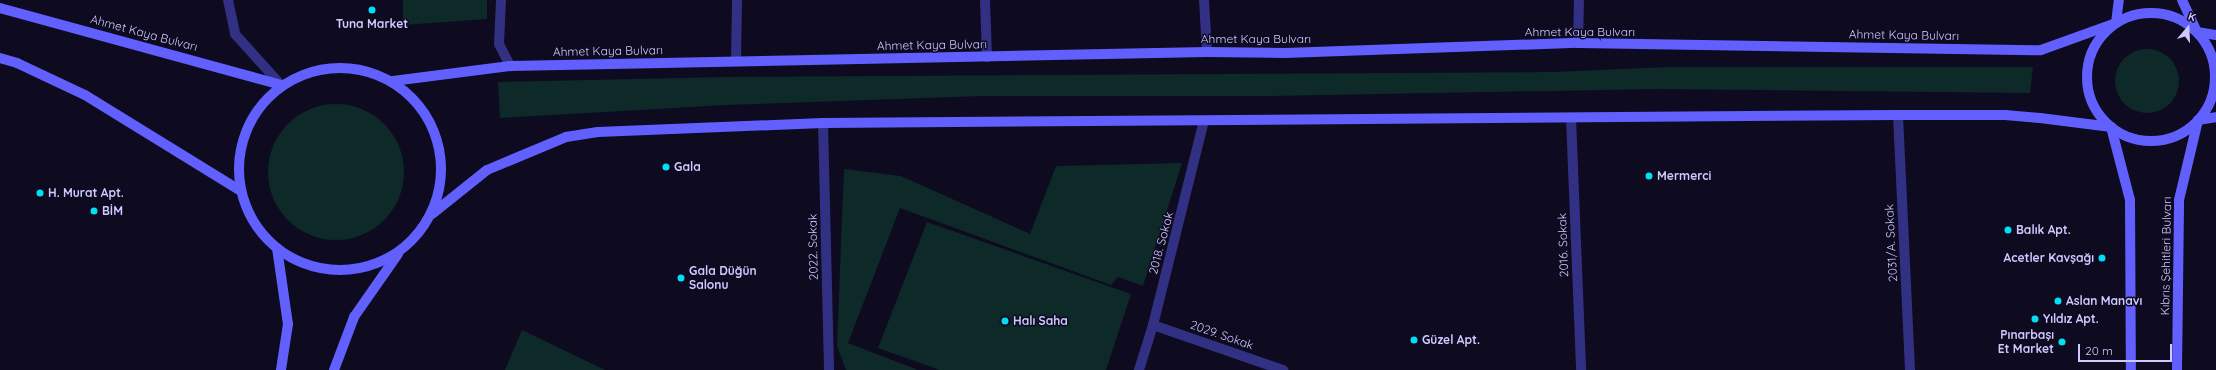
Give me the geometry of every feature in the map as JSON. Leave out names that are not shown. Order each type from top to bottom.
[{"type":"main road","points":[[2116,23],[2119,0]]},
{"type":"main road","points":[[2182,0],[2197,32],[2208,48],[2214,66],[2215,85],[2210,104],[2198,120],[2184,132],[2166,140],[2140,139],[2128,136],[2111,127],[2098,112],[2089,94],[2087,74],[2094,49],[2101,37],[2116,23],[2136,15],[2158,13],[2179,19],[2197,32],[2216,34]]},
{"type":"main road","name":"Ahmet Kaya Bulvarı","points":[[0,8],[245,73],[281,85]]},
{"type":"main road","name":"Ahmet Kaya Bulvarı","points":[[393,82],[510,66],[736,60],[987,58],[1207,52],[1285,53],[1578,43],[2041,50],[2116,23]]},
{"type":"main road","points":[[0,58],[17,63],[85,95],[241,191]]},
{"type":"main road","points":[[334,370],[354,317],[399,252],[418,235],[432,214],[441,189],[442,158],[434,128],[417,101],[393,82],[366,70],[336,67],[308,72],[281,85],[260,106],[245,132],[238,161],[241,191],[254,222],[276,248],[299,262],[324,269],[350,270],[376,264],[399,252]]},
{"type":"main road","points":[[432,214],[487,170],[566,137],[598,132],[638,133],[823,123],[1898,115],[2005,115],[2111,127]]},
{"type":"main road","points":[[2198,120],[2216,117]]},
{"type":"main road","name":"Kıbrıs Şehitleri Bulvarı","points":[[2177,370],[2178,200],[2198,120]]},
{"type":"main road","points":[[2111,127],[2130,200],[2131,370]]},
{"type":"main road","points":[[276,248],[288,324],[281,370]]},
{"type":"street","points":[[228,0],[235,34],[281,85]]},
{"type":"street","points":[[501,0],[499,44],[510,66]]},
{"type":"street","points":[[736,60],[737,0]]},
{"type":"street","points":[[985,0],[987,58]]},
{"type":"street","points":[[1204,0],[1207,52]]},
{"type":"street","points":[[1578,43],[1579,0]]},
{"type":"street","name":"2031/A. Sokak","points":[[1898,115],[1910,370]]},
{"type":"street","name":"2016. Sokak","points":[[1571,118],[1581,370]]},
{"type":"street","name":"2018. Sokak","points":[[1139,370],[1152,325],[1204,121]]},
{"type":"street","name":"2022. Sokak","points":[[823,123],[829,370]]},
{"type":"street","name":"2029. Sokak","points":[[1152,325],[1283,370]]},
{"type":"green space","points":[[403,0],[487,0],[487,19],[403,25]]},
{"type":"green space","points":[[2147,49],[2165,55],[2173,63],[2179,81],[2173,99],[2165,107],[2147,113],[2129,107],[2121,99],[2115,81],[2121,63],[2129,55]]},
{"type":"green space","points":[[1668,67],[2033,67],[2030,93],[1657,89],[1269,96],[982,96],[726,105],[500,118],[498,82],[725,77],[1553,72]]},
{"type":"green space","points":[[336,104],[356,107],[368,112],[384,124],[396,140],[401,152],[404,172],[401,192],[396,204],[384,220],[368,232],[356,237],[336,240],[316,237],[304,232],[288,220],[276,204],[271,192],[268,172],[271,152],[276,140],[288,124],[304,112],[316,107]]},
{"type":"green space","points":[[1182,163],[1143,286],[1118,277],[1111,285],[900,208],[848,343],[918,370],[846,370],[837,346],[844,169],[901,176],[1030,234],[1056,166]]},
{"type":"green space","name":"Halı Saha","points":[[927,222],[1131,294],[1106,370],[940,370],[878,348]]},
{"type":"green space","points":[[522,330],[605,370],[505,370]]},
{"type":"place","name":"Tuna Market","points":[[372,10]]},
{"type":"place","name":"Gala","points":[[666,167]]},
{"type":"place","name":"Mermerci","points":[[1649,176]]},
{"type":"place","name":"H. Murat Apt.","points":[[40,193]]},
{"type":"place","name":"BİM","points":[[94,211]]},
{"type":"place","name":"Balık Apt.","points":[[2008,230]]},
{"type":"place","name":"Acetler Kavşağı","points":[[2102,258]]},
{"type":"place","name":"Gala Düğün Salonu","points":[[681,278]]},
{"type":"place","name":"Aslan Manavı","points":[[2058,301]]},
{"type":"place","name":"Yıldız Apt.","points":[[2035,319]]},
{"type":"place","name":"Halı Saha","points":[[1005,321]]},
{"type":"place","name":"Güzel Apt.","points":[[1414,340]]},
{"type":"place","name":"Pınarbaşı Et Market","points":[[2062,342]]}]
